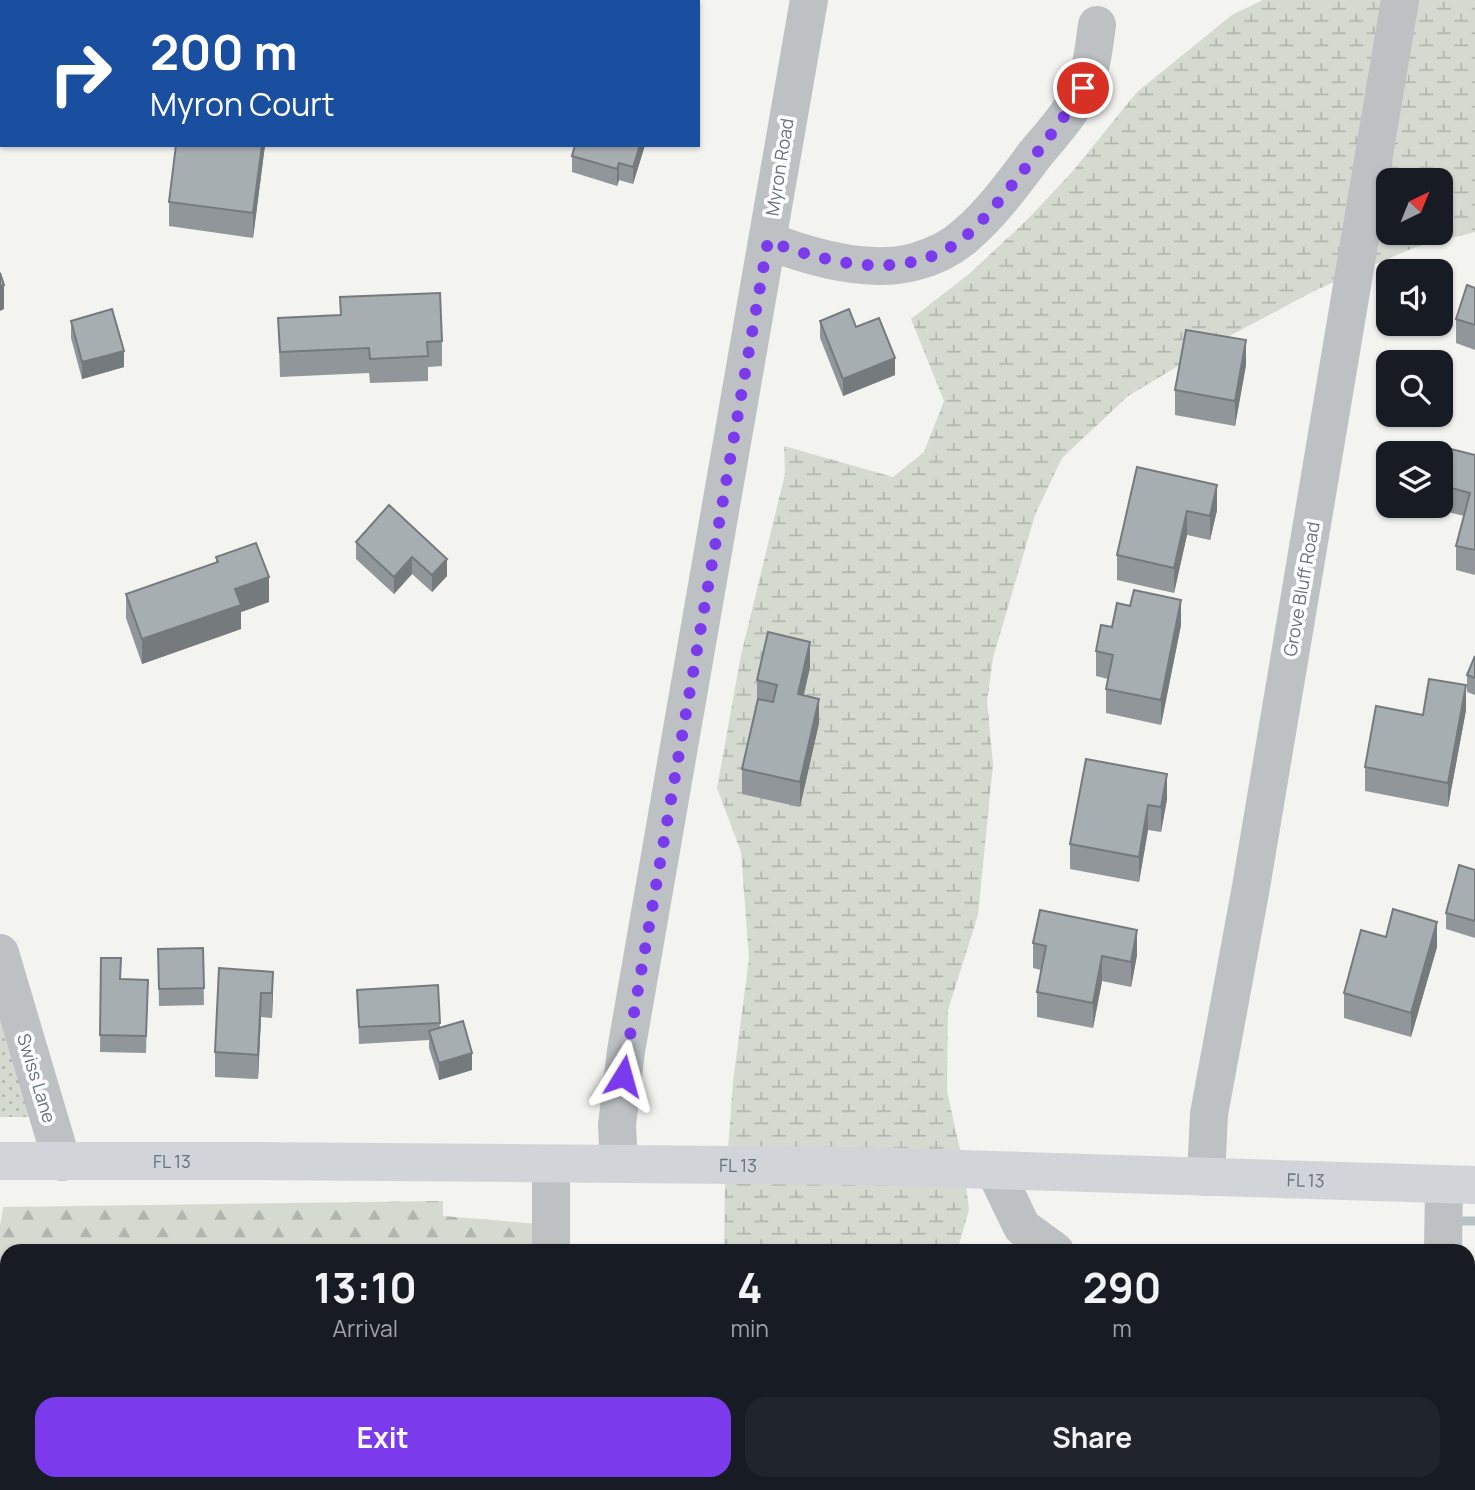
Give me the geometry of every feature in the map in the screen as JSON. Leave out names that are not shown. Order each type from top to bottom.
[{"type":"main road","name":"FL 13","points":[[0,1161],[862,1166],[1460,1185]]},
{"type":"street","name":"Myron Road","points":[[619,1164],[617,1125],[626,1051],[809,0]]},
{"type":"street","name":"Grove Bluff Road","points":[[1206,1178],[1209,1114],[1251,887],[1400,0]]},
{"type":"street","points":[[768,241],[801,253],[847,263],[912,263],[941,252],[966,235],[1010,187],[1066,115],[1083,88],[1093,57],[1097,25]]},
{"type":"street","name":"Swiss Lane","points":[[0,953],[62,1162]]},
{"type":"street","points":[[551,1164],[551,1244]]},
{"type":"street","points":[[995,1171],[1022,1227],[1045,1244]]},
{"type":"street","points":[[1445,1244],[1460,1185]]},
{"type":"green space","points":[[1263,0],[1475,0],[1475,232],[1453,238],[1453,168],[1376,168],[1376,245],[1425,245],[1388,259],[1376,259],[1376,264],[1316,290],[1220,341],[1128,396],[1062,458],[1035,515],[993,658],[987,701],[993,764],[978,915],[948,1010],[947,1091],[961,1154],[728,1149],[733,1082],[749,958],[741,852],[717,788],[741,655],[785,474],[784,446],[893,477],[924,452],[944,401],[911,319],[969,274],[1027,220],[1072,172],[1137,92],[1232,15]]},
{"type":"green space","points":[[0,940],[49,1117],[0,1117]]},
{"type":"green space","points":[[725,1180],[966,1185],[969,1210],[959,1244],[724,1244]]},
{"type":"green space","points":[[443,1201],[443,1216],[551,1225],[551,1244],[0,1244],[3,1207]]},
{"type":"building","points":[[176,147],[262,147],[253,213],[169,202]]},
{"type":"building","points":[[574,147],[639,147],[633,167],[619,163],[617,169],[572,156]]},
{"type":"building","points":[[1467,285],[1475,288],[1475,325],[1456,319]]},
{"type":"building","points":[[440,293],[442,341],[427,342],[428,356],[370,359],[369,348],[280,352],[278,318],[341,315],[340,297]]},
{"type":"building","points":[[112,309],[124,351],[82,362],[71,321]]},
{"type":"building","points":[[849,309],[856,327],[879,318],[895,358],[843,379],[820,321]]},
{"type":"building","points":[[1186,330],[1246,340],[1235,401],[1175,390]]},
{"type":"building","points":[[1453,450],[1475,455],[1475,550],[1456,546],[1470,493],[1453,488]]},
{"type":"building","points":[[1137,467],[1217,485],[1210,516],[1187,511],[1174,568],[1117,555]]},
{"type":"building","points":[[389,505],[447,559],[432,575],[412,557],[394,577],[356,542]]},
{"type":"building","points":[[256,543],[269,577],[235,589],[241,605],[142,639],[126,594],[218,562],[216,557]]},
{"type":"building","points":[[1134,590],[1181,600],[1161,700],[1106,689],[1113,655],[1096,651],[1101,625],[1112,627],[1117,603],[1130,606]]},
{"type":"building","points":[[768,632],[810,642],[798,694],[819,699],[800,782],[742,769],[758,699],[773,702],[777,685],[757,680]]},
{"type":"building","points":[[1475,656],[1475,678],[1467,675]]},
{"type":"building","points":[[1429,679],[1466,685],[1448,783],[1365,767],[1376,706],[1423,715]]},
{"type":"building","points":[[1086,759],[1167,774],[1161,807],[1148,805],[1139,857],[1070,844]]},
{"type":"building","points":[[1459,865],[1475,870],[1475,921],[1446,913]]},
{"type":"building","points":[[1393,909],[1437,922],[1411,1013],[1344,993],[1361,930],[1386,937]]},
{"type":"building","points":[[1040,910],[1137,930],[1131,962],[1102,956],[1093,1003],[1037,992],[1046,946],[1033,943]]},
{"type":"building","points":[[203,948],[204,988],[159,989],[158,949]]},
{"type":"building","points":[[101,958],[121,958],[120,979],[148,980],[146,1036],[100,1035]]},
{"type":"building","points":[[219,968],[273,972],[272,993],[261,993],[258,1055],[215,1052]]},
{"type":"building","points":[[438,985],[440,1023],[359,1027],[357,990]]},
{"type":"building","points":[[463,1021],[472,1053],[439,1063],[429,1031]]},
{"type":"waterway","points":[[1456,1221],[1475,1221]]},
{"type":"route","points":[[623,1076],[768,241],[801,253],[847,263],[912,263],[941,252],[966,235],[1010,187],[1066,115],[1083,88]]}]
